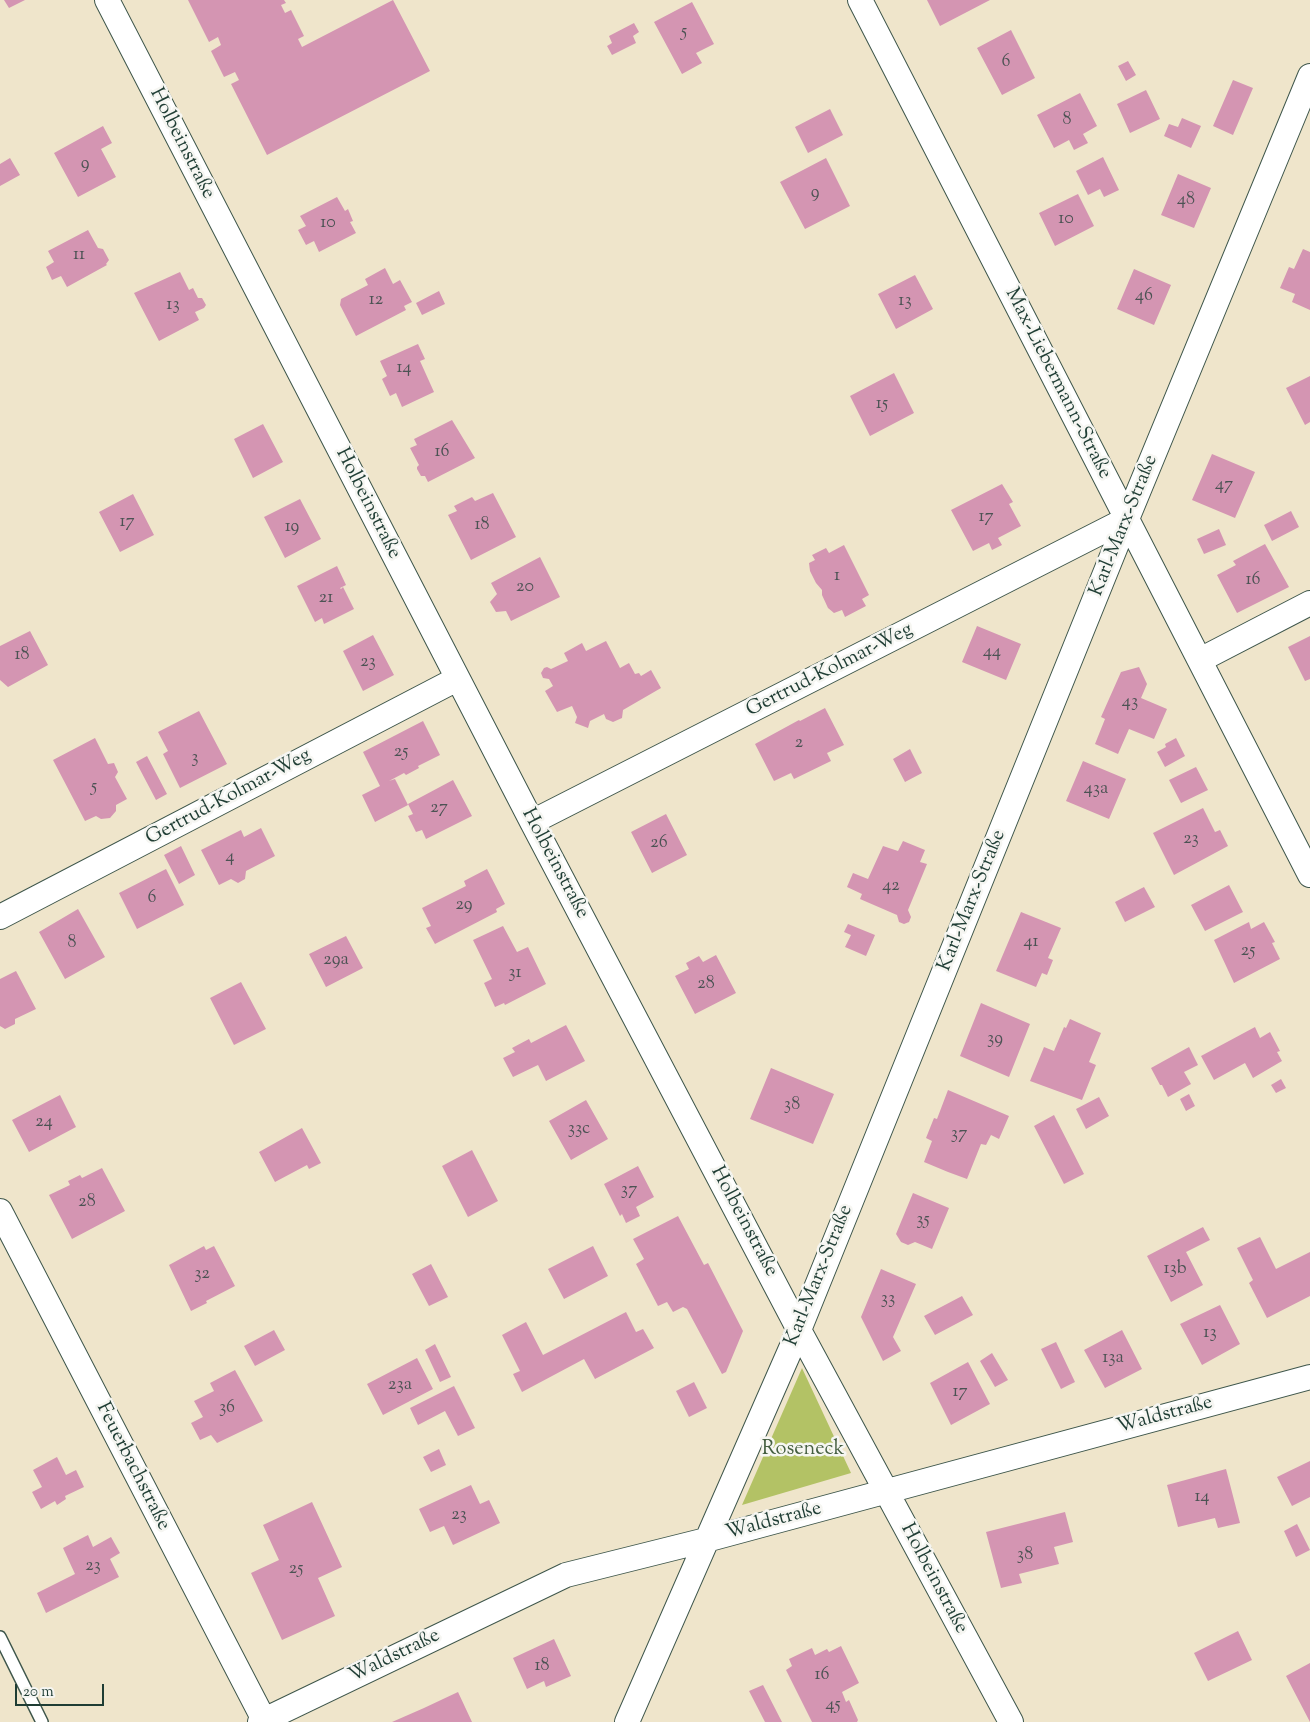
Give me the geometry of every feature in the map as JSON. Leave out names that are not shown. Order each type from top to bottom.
[{"type":"street","name":"Holbeinstraße","points":[[107,0],[532,822],[799,1330],[1011,1722]]},
{"type":"street","name":"Max-Liebermann-Straße","points":[[860,0],[1310,876]]},
{"type":"street","name":"Karl-Marx-Straße","points":[[627,1722],[799,1330],[1127,520],[1310,76]]},
{"type":"street","name":"Gertrud-Kolmar-Weg","points":[[532,822],[1127,520]]},
{"type":"street","points":[[1200,660],[1310,603]]},
{"type":"street","name":"Gertrud-Kolmar-Weg","points":[[0,917],[457,679]]},
{"type":"street","name":"Feuerbachstraße","points":[[0,1211],[263,1721]]},
{"type":"street","name":"Waldstraße","points":[[263,1721],[566,1575],[706,1540],[1310,1377]]},
{"type":"lane","points":[[0,1637],[42,1722]]},
{"type":"green space","name":"Roseneck","points":[[802,1368],[851,1473],[742,1505]]},
{"type":"building","points":[[4,0],[25,0],[9,8]]},
{"type":"building","points":[[188,0],[284,0],[286,3],[281,5],[285,13],[291,10],[304,36],[298,39],[302,47],[393,0],[430,71],[267,155],[231,84],[239,80],[235,72],[224,77],[211,51],[221,45],[218,37],[209,42]]},
{"type":"building","points":[[927,0],[990,0],[940,26]]},
{"type":"building","points":[[692,2],[714,44],[696,53],[702,63],[682,74],[654,22]]},
{"type":"building","points":[[634,23],[639,32],[633,36],[636,43],[612,55],[607,46],[612,43],[609,36]]},
{"type":"building","points":[[1011,30],[1035,78],[1002,95],[977,48]]},
{"type":"building","points":[[1128,61],[1136,75],[1126,81],[1118,66]]},
{"type":"building","points":[[1233,80],[1253,88],[1233,135],[1213,126]]},
{"type":"building","points":[[1146,90],[1160,119],[1130,133],[1117,104]]},
{"type":"building","points":[[1080,93],[1097,126],[1083,134],[1088,143],[1074,150],[1069,140],[1054,148],[1037,115]]},
{"type":"building","points":[[830,109],[843,135],[808,153],[795,127]]},
{"type":"building","points":[[1182,118],[1201,126],[1191,148],[1164,136],[1169,124],[1178,127]]},
{"type":"building","points":[[103,126],[112,143],[101,149],[116,177],[78,197],[54,153]]},
{"type":"building","points":[[1103,157],[1119,190],[1104,197],[1100,189],[1088,195],[1076,171]]},
{"type":"building","points":[[10,158],[20,175],[0,186],[0,164]]},
{"type":"building","points":[[826,158],[850,206],[805,229],[780,182]]},
{"type":"building","points":[[1178,174],[1211,188],[1194,228],[1161,215]]},
{"type":"building","points":[[1078,194],[1094,226],[1055,246],[1039,213]]},
{"type":"building","points":[[337,197],[345,211],[348,209],[353,221],[350,222],[356,233],[319,252],[314,241],[306,245],[298,230],[306,226],[300,216]]},
{"type":"building","points":[[88,230],[98,248],[103,249],[109,260],[107,265],[67,287],[61,276],[52,280],[46,267],[54,262],[48,251]]},
{"type":"building","points":[[1303,249],[1310,252],[1310,310],[1292,302],[1295,294],[1280,288],[1289,267],[1294,269]]},
{"type":"building","points":[[385,268],[393,284],[400,280],[412,302],[404,306],[406,310],[356,336],[340,305],[341,299],[368,285],[365,279]]},
{"type":"building","points":[[1134,269],[1171,285],[1154,325],[1117,309]]},
{"type":"building","points":[[180,272],[189,290],[193,288],[198,298],[202,298],[206,305],[195,312],[199,320],[159,341],[134,293]]},
{"type":"building","points":[[915,275],[933,309],[896,329],[878,294]]},
{"type":"building","points":[[439,291],[445,304],[422,315],[416,303]]},
{"type":"building","points":[[418,344],[425,359],[420,361],[434,392],[402,407],[396,393],[390,396],[382,379],[387,376],[380,361]]},
{"type":"building","points":[[894,373],[914,413],[870,436],[850,396]]},
{"type":"building","points":[[1310,376],[1310,422],[1305,425],[1286,388]]},
{"type":"building","points":[[452,420],[475,458],[428,482],[425,476],[421,476],[417,469],[419,465],[410,448],[417,445],[414,439]]},
{"type":"building","points":[[263,424],[283,462],[253,478],[234,439]]},
{"type":"building","points":[[1212,454],[1255,472],[1235,518],[1192,500]]},
{"type":"building","points":[[1002,484],[1013,502],[1009,504],[1021,526],[998,538],[1002,545],[992,550],[989,543],[973,551],[951,510]]},
{"type":"building","points":[[493,493],[516,537],[471,560],[448,515],[457,511],[454,506],[472,497],[475,501]]},
{"type":"building","points":[[133,494],[154,535],[120,552],[99,512]]},
{"type":"building","points":[[300,499],[321,539],[285,558],[264,517]]},
{"type":"building","points":[[1291,511],[1299,527],[1272,541],[1264,525]]},
{"type":"building","points":[[1219,529],[1226,545],[1204,554],[1197,539]]},
{"type":"building","points":[[1265,544],[1289,587],[1237,613],[1217,575],[1236,565],[1233,561]]},
{"type":"building","points":[[844,545],[869,595],[862,599],[866,606],[845,617],[842,610],[834,613],[828,608],[822,595],[822,590],[810,571],[809,563],[815,560],[812,555],[826,548],[829,553]]},
{"type":"building","points":[[540,557],[560,597],[511,621],[506,611],[496,612],[490,602],[497,594],[491,583]]},
{"type":"building","points":[[337,566],[346,585],[340,588],[343,587],[354,609],[324,624],[322,618],[315,622],[297,586]]},
{"type":"building","points":[[977,626],[1021,644],[1006,680],[962,662]]},
{"type":"building","points":[[30,631],[48,665],[8,687],[0,680],[0,646]]},
{"type":"building","points":[[373,635],[394,675],[363,691],[343,651]]},
{"type":"building","points":[[1310,636],[1310,679],[1305,681],[1288,647]]},
{"type":"building","points":[[606,641],[620,668],[629,663],[635,674],[639,673],[641,676],[651,670],[661,688],[623,710],[622,718],[613,722],[606,719],[604,714],[590,721],[588,728],[575,723],[577,717],[572,706],[557,712],[545,691],[553,686],[549,679],[543,678],[541,673],[544,668],[551,669],[568,661],[564,653],[582,643],[586,651]]},
{"type":"building","points":[[1139,667],[1147,684],[1141,698],[1167,709],[1154,739],[1129,729],[1118,754],[1095,744],[1105,719],[1101,717],[1121,672]]},
{"type":"building","points":[[825,708],[844,745],[827,753],[831,761],[794,779],[791,773],[774,781],[755,744]]},
{"type":"building","points":[[199,711],[227,764],[180,788],[163,754],[168,751],[158,732]]},
{"type":"building","points":[[423,721],[440,755],[418,766],[419,768],[406,775],[404,773],[389,781],[395,779],[408,805],[375,822],[362,795],[380,786],[363,752]]},
{"type":"building","points":[[95,738],[108,764],[114,763],[118,772],[115,777],[127,799],[116,805],[116,811],[110,818],[101,819],[96,816],[85,821],[53,760]]},
{"type":"building","points":[[1176,738],[1185,756],[1165,767],[1157,752],[1166,747],[1165,744]]},
{"type":"building","points":[[910,749],[922,773],[905,782],[893,759]]},
{"type":"building","points":[[147,756],[167,794],[156,800],[136,762]]},
{"type":"building","points":[[1083,761],[1126,779],[1109,819],[1066,801]]},
{"type":"building","points":[[1196,767],[1208,790],[1181,803],[1169,780]]},
{"type":"building","points":[[453,780],[472,816],[426,839],[422,830],[416,832],[408,816],[413,814],[408,804]]},
{"type":"building","points":[[1203,808],[1215,832],[1220,830],[1228,846],[1174,875],[1153,833]]},
{"type":"building","points":[[666,814],[687,855],[652,873],[631,832]]},
{"type":"building","points":[[261,828],[275,856],[246,871],[245,879],[238,883],[231,879],[219,885],[201,850],[241,830],[244,837]]},
{"type":"building","points":[[903,841],[925,850],[920,862],[927,864],[908,910],[911,917],[909,922],[904,924],[899,922],[897,915],[860,899],[862,894],[847,887],[853,873],[868,879],[883,846],[898,851]]},
{"type":"building","points":[[181,846],[195,875],[179,884],[164,855]]},
{"type":"building","points":[[166,869],[184,905],[137,929],[119,893]]},
{"type":"building","points":[[487,869],[505,904],[496,909],[497,912],[435,944],[426,928],[431,926],[422,908],[466,886],[464,881]]},
{"type":"building","points":[[1229,885],[1243,912],[1205,931],[1191,905]]},
{"type":"building","points":[[1144,887],[1155,907],[1125,922],[1115,902]]},
{"type":"building","points":[[78,909],[105,957],[65,979],[39,932]]},
{"type":"building","points":[[1021,912],[1061,928],[1048,958],[1053,960],[1047,975],[1042,973],[1036,987],[996,971]]},
{"type":"building","points":[[1249,922],[1251,929],[1264,922],[1275,942],[1272,943],[1280,959],[1234,983],[1214,940]]},
{"type":"building","points":[[848,924],[875,935],[866,956],[845,947],[851,935],[844,932]]},
{"type":"building","points":[[503,926],[517,952],[528,947],[546,984],[505,1005],[504,1003],[495,1007],[484,983],[492,979],[473,940]]},
{"type":"building","points":[[346,936],[363,968],[326,987],[309,954]]},
{"type":"building","points":[[716,955],[736,993],[695,1014],[675,976],[689,969],[686,963],[699,956],[703,962]]},
{"type":"building","points":[[16,971],[36,1009],[15,1019],[15,1024],[5,1029],[0,1026],[0,979]]},
{"type":"building","points":[[241,982],[266,1029],[234,1045],[210,998]]},
{"type":"building","points":[[981,1003],[1030,1024],[1009,1077],[960,1056]]},
{"type":"building","points":[[1070,1019],[1101,1033],[1089,1062],[1096,1065],[1082,1100],[1030,1081],[1044,1047],[1054,1051],[1064,1027],[1066,1028]]},
{"type":"building","points":[[566,1025],[585,1061],[546,1081],[538,1065],[513,1077],[503,1058],[515,1052],[512,1048],[529,1039],[531,1043]]},
{"type":"building","points":[[1255,1027],[1260,1038],[1270,1032],[1280,1051],[1277,1052],[1282,1061],[1253,1078],[1245,1063],[1214,1080],[1201,1056]]},
{"type":"building","points":[[1189,1047],[1198,1065],[1184,1072],[1191,1084],[1168,1097],[1151,1068]]},
{"type":"building","points":[[771,1068],[834,1094],[813,1144],[750,1119]]},
{"type":"building","points":[[1281,1079],[1286,1088],[1276,1093],[1271,1085]]},
{"type":"building","points":[[948,1090],[1009,1116],[999,1139],[991,1135],[986,1145],[981,1144],[967,1179],[924,1162],[932,1141],[926,1138],[934,1118],[937,1119]]},
{"type":"building","points":[[1189,1094],[1195,1106],[1186,1111],[1180,1099]]},
{"type":"building","points":[[60,1095],[76,1127],[29,1152],[12,1120]]},
{"type":"building","points":[[1099,1097],[1109,1116],[1086,1129],[1076,1109]]},
{"type":"building","points":[[586,1100],[608,1139],[571,1160],[549,1121]]},
{"type":"building","points":[[1054,1115],[1084,1174],[1064,1184],[1034,1126]]},
{"type":"building","points":[[302,1128],[321,1163],[309,1169],[307,1165],[275,1182],[259,1152]]},
{"type":"building","points":[[472,1150],[498,1201],[468,1217],[442,1166]]},
{"type":"building","points":[[638,1166],[654,1197],[636,1207],[640,1216],[626,1223],[622,1214],[620,1216],[604,1184]]},
{"type":"building","points":[[102,1168],[125,1211],[72,1239],[49,1195],[70,1185],[68,1181],[80,1175],[82,1178]]},
{"type":"building","points":[[913,1193],[949,1208],[932,1249],[915,1242],[908,1245],[901,1242],[896,1234]]},
{"type":"building","points":[[678,1216],[704,1265],[708,1263],[743,1331],[726,1372],[722,1374],[687,1309],[683,1307],[673,1312],[667,1302],[658,1306],[636,1264],[644,1259],[633,1239]]},
{"type":"building","points":[[1203,1227],[1210,1240],[1186,1252],[1203,1285],[1171,1302],[1147,1256]]},
{"type":"building","points":[[1260,1237],[1276,1269],[1310,1252],[1310,1296],[1267,1318],[1249,1283],[1253,1280],[1237,1248]]},
{"type":"building","points":[[204,1246],[206,1250],[214,1246],[235,1286],[191,1311],[169,1265]]},
{"type":"building","points":[[593,1246],[608,1276],[564,1299],[548,1269]]},
{"type":"building","points":[[431,1264],[448,1297],[429,1306],[412,1274]]},
{"type":"building","points":[[881,1269],[916,1284],[893,1337],[901,1351],[883,1361],[861,1317]]},
{"type":"building","points":[[962,1296],[973,1315],[935,1335],[924,1316]]},
{"type":"building","points":[[1220,1305],[1240,1344],[1202,1365],[1180,1324]]},
{"type":"building","points":[[626,1312],[636,1332],[643,1329],[654,1348],[595,1379],[584,1359],[522,1392],[513,1374],[520,1371],[502,1335],[526,1322],[543,1355]]},
{"type":"building","points":[[274,1330],[285,1350],[255,1366],[244,1346]]},
{"type":"building","points":[[1122,1330],[1142,1369],[1105,1388],[1084,1350]]},
{"type":"building","points":[[1056,1342],[1075,1382],[1061,1389],[1041,1349]]},
{"type":"building","points":[[435,1344],[451,1377],[440,1382],[425,1350]]},
{"type":"building","points":[[992,1353],[1008,1380],[995,1387],[980,1361]]},
{"type":"building","points":[[417,1358],[433,1389],[383,1415],[367,1384]]},
{"type":"building","points":[[968,1362],[990,1404],[951,1425],[930,1383]]},
{"type":"building","points":[[235,1370],[263,1421],[217,1443],[211,1435],[200,1440],[191,1423],[203,1417],[194,1401],[214,1391],[210,1383]]},
{"type":"building","points":[[694,1382],[707,1408],[689,1417],[676,1391]]},
{"type":"building","points":[[454,1386],[475,1428],[458,1436],[445,1411],[418,1425],[410,1408]]},
{"type":"building","points":[[439,1449],[446,1465],[431,1472],[423,1457]]},
{"type":"building","points":[[57,1457],[66,1475],[76,1470],[84,1487],[65,1496],[66,1499],[57,1505],[55,1501],[41,1509],[32,1492],[42,1487],[33,1470]]},
{"type":"building","points":[[1310,1461],[1310,1497],[1292,1506],[1277,1477]]},
{"type":"building","points":[[1226,1469],[1240,1523],[1218,1528],[1215,1518],[1178,1527],[1167,1485]]},
{"type":"building","points":[[471,1485],[480,1504],[489,1500],[500,1523],[453,1545],[444,1526],[430,1532],[419,1509]]},
{"type":"building","points":[[312,1502],[342,1567],[318,1578],[335,1616],[282,1640],[251,1573],[279,1560],[263,1525]]},
{"type":"building","points":[[1065,1512],[1073,1542],[1054,1547],[1059,1564],[1019,1574],[1022,1583],[1001,1588],[986,1532]]},
{"type":"building","points":[[1297,1524],[1310,1550],[1296,1557],[1284,1531]]},
{"type":"building","points":[[88,1535],[93,1547],[111,1537],[120,1553],[110,1559],[119,1577],[46,1613],[37,1593],[75,1574],[63,1548]]},
{"type":"building","points":[[1238,1631],[1252,1660],[1208,1681],[1194,1653]]},
{"type":"building","points":[[554,1639],[571,1676],[546,1687],[544,1681],[527,1689],[513,1658]]},
{"type":"building","points":[[841,1646],[859,1683],[842,1692],[846,1702],[849,1700],[858,1720],[857,1722],[812,1722],[786,1670],[792,1666],[789,1659],[812,1648],[815,1655],[827,1649],[829,1652]]},
{"type":"building","points":[[1310,1663],[1310,1722],[1286,1676]]},
{"type":"building","points":[[763,1685],[782,1722],[765,1722],[749,1691]]},
{"type":"building","points":[[458,1692],[472,1722],[392,1722],[424,1708]]}]
